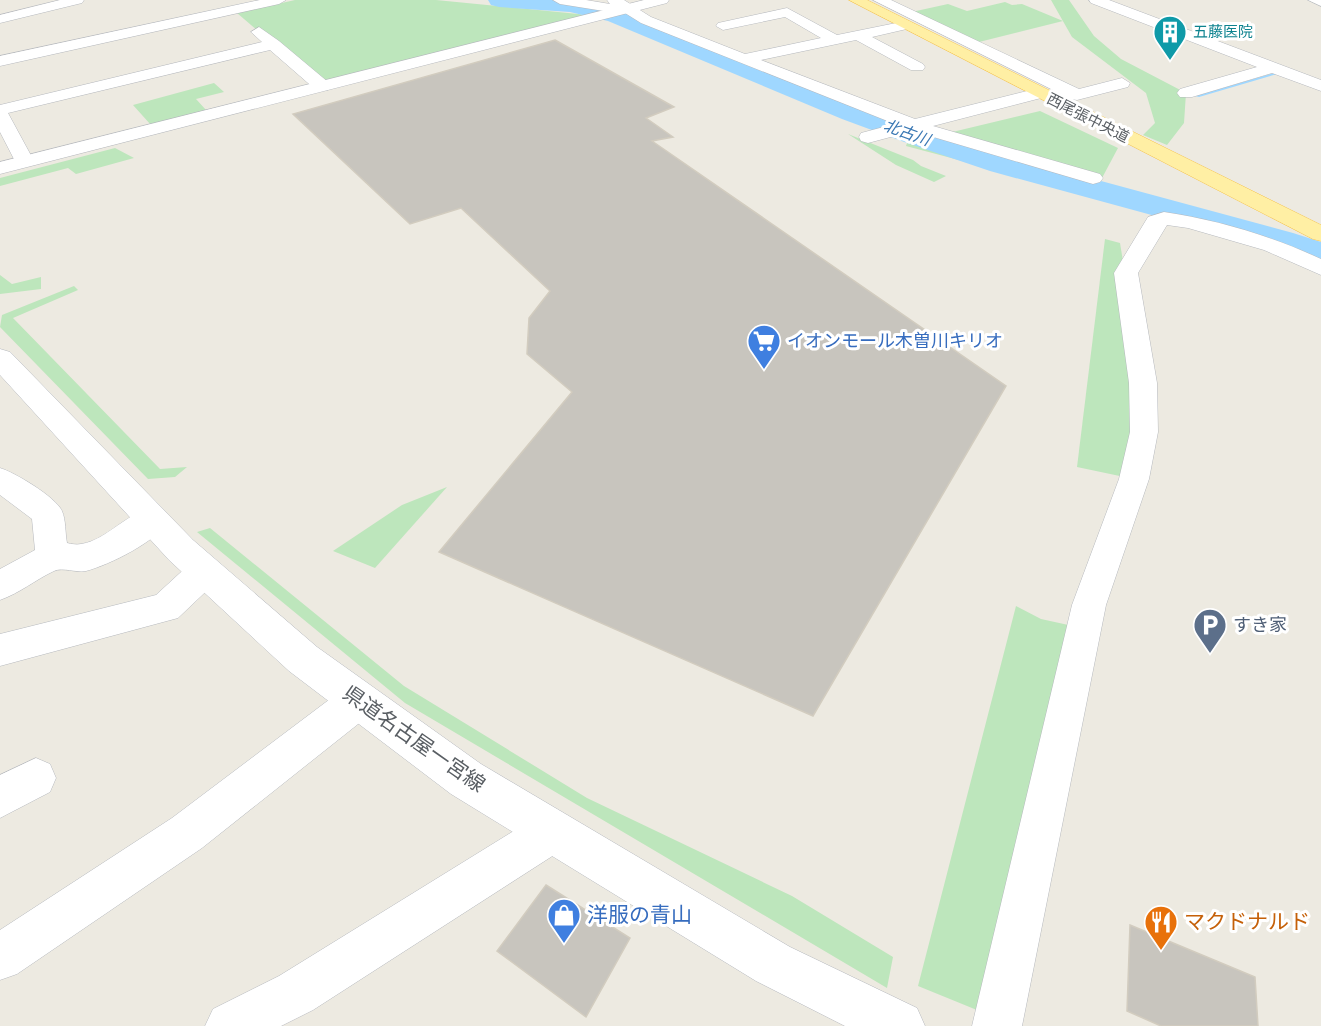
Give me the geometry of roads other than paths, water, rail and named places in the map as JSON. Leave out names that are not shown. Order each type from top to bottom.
[{"type":"main road","name":"西尾張中央道","points":[[873,3],[906,25],[942,36],[1039,93],[1321,234]]},
{"type":"street","points":[[6,0],[15,12],[22,13]]},
{"type":"street","points":[[0,19],[77,0]]},
{"type":"street","points":[[221,0],[322,86]]},
{"type":"street","points":[[0,61],[279,0]]},
{"type":"street","points":[[560,0],[615,8],[911,126],[1093,178]]},
{"type":"street","points":[[0,168],[615,8],[662,0]]},
{"type":"street","points":[[873,3],[904,0]]},
{"type":"street","points":[[1096,0],[1321,86]]},
{"type":"street","points":[[1315,0],[1321,2]]},
{"type":"street","points":[[873,3],[1077,95],[1122,83]]},
{"type":"street","points":[[723,26],[787,12],[834,39]]},
{"type":"street","points":[[107,17],[122,35]]},
{"type":"street","points":[[742,58],[906,25]]},
{"type":"street","points":[[858,35],[917,67]]},
{"type":"street","points":[[24,161],[0,112],[274,44]]},
{"type":"street","points":[[1186,93],[1272,68]]},
{"type":"street","points":[[868,137],[1039,93]]},
{"type":"street","points":[[997,1026],[1089,605],[1134,479],[1144,432],[1143,383],[1126,273],[1152,227],[1164,218],[1190,222],[1272,245],[1321,268]]},
{"type":"street","name":"県道名古屋一宮線","points":[[0,358],[153,520],[205,571],[303,658],[359,700],[466,778],[773,964],[899,1026]]},
{"type":"street","points":[[0,479],[48,513],[52,556]]},
{"type":"street","points":[[0,586],[52,556],[84,558],[118,543],[153,520]]},
{"type":"street","points":[[0,650],[166,607],[205,571]]},
{"type":"street","points":[[0,957],[187,833],[359,700]]},
{"type":"street","points":[[0,797],[36,777]]},
{"type":"street","points":[[230,1026],[296,993],[553,831]]},
{"type":"waterway","name":"北古川","points":[[499,0],[570,5],[616,16],[852,113],[917,137],[1001,164],[1281,240],[1321,254]]},
{"type":"waterway","points":[[1197,96],[1277,73],[1284,76]]},
{"type":"place","name":"五藤医院","points":[[1170,61]]},
{"type":"place","name":"イオンモール木曽川キリオ","points":[[764,370]]},
{"type":"place","name":"すき家","points":[[1210,654]]},
{"type":"place","name":"洋服の青山","points":[[564,944]]},
{"type":"place","name":"マクドナルド","points":[[1161,951]]}]
